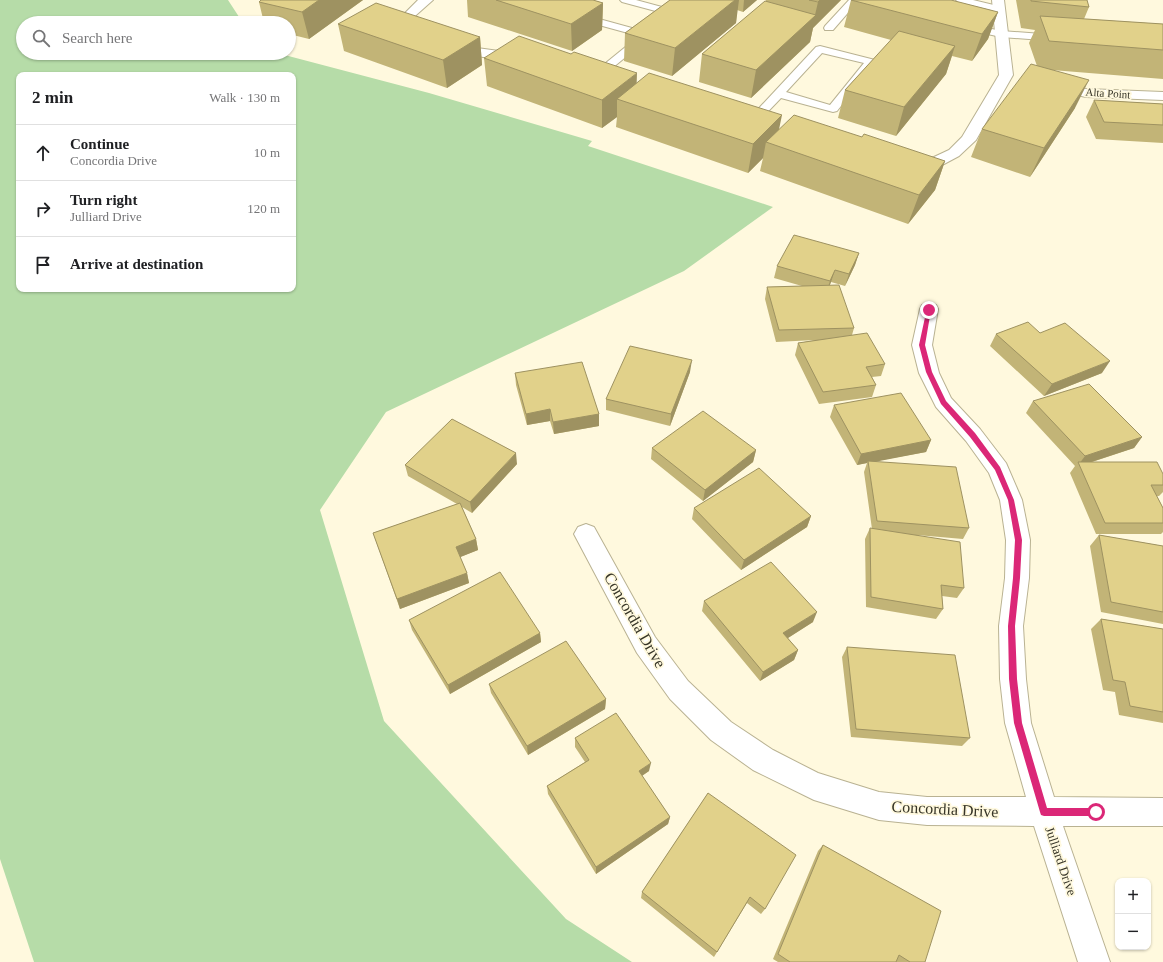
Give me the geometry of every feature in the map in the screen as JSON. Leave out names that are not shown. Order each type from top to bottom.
[{"type":"street","points":[[427,0],[409,15],[410,26],[416,34],[476,52],[537,61]]},
{"type":"street","points":[[897,164],[918,165],[938,161],[954,153],[968,140],[1006,75],[998,4]]},
{"type":"street","points":[[580,73],[610,81]]},
{"type":"street","points":[[1006,75],[1021,79]]},
{"type":"street","name":"Alta Point","points":[[1044,84],[1086,93],[1163,96]]},
{"type":"street","points":[[737,118],[766,127]]},
{"type":"street","name":"Julliard Drive","points":[[929,310],[922,345],[929,372],[943,402],[973,435],[998,469],[1011,500],[1018,540],[1017,578],[1011,626],[1013,679],[1018,723],[1044,812],[1094,962]]},
{"type":"street","name":"Concordia Drive","points":[[586,534],[646,645],[679,690],[721,731],[763,760],[814,786],[879,806],[928,811],[1163,812]]},
{"type":"lane","points":[[595,77],[670,12],[625,0]]},
{"type":"lane","points":[[829,28],[854,0]]},
{"type":"lane","points":[[961,0],[998,4]]},
{"type":"lane","points":[[569,14],[651,30]]},
{"type":"lane","points":[[959,24],[1001,34],[1065,39]]},
{"type":"lane","points":[[752,123],[820,49],[871,62],[833,109],[780,94]]},
{"type":"green space","points":[[0,0],[228,0],[238,16],[16,16],[16,60],[296,60],[296,58],[429,93],[592,141],[588,146],[773,207],[684,271],[386,412],[320,510],[384,721],[566,919],[632,962],[34,962],[0,859]]},
{"type":"building","points":[[261,0],[319,0],[302,12],[259,2]]},
{"type":"building","points":[[496,0],[593,0],[603,3],[571,24]]},
{"type":"building","points":[[670,0],[735,0],[675,48],[625,33]]},
{"type":"building","points":[[809,0],[820,0],[818,2]]},
{"type":"building","points":[[851,0],[951,0],[998,12],[982,34]]},
{"type":"building","points":[[1087,0],[1089,7],[1031,1]]},
{"type":"building","points":[[765,1],[816,15],[756,70],[702,54]]},
{"type":"building","points":[[376,3],[480,37],[443,60],[338,24]]},
{"type":"building","points":[[1040,16],[1163,24],[1163,50],[1049,41]]},
{"type":"building","points":[[899,31],[955,46],[904,107],[845,90]]},
{"type":"building","points":[[519,36],[571,54],[574,52],[637,73],[602,100],[484,58]]},
{"type":"building","points":[[1031,64],[1089,80],[1044,148],[982,129]]},
{"type":"building","points":[[649,73],[782,115],[753,144],[617,99]]},
{"type":"building","points":[[1094,100],[1163,104],[1163,125],[1104,122]]},
{"type":"building","points":[[794,115],[862,137],[864,134],[945,161],[919,195],[766,142]]},
{"type":"building","points":[[794,235],[859,253],[849,274],[835,270],[830,281],[777,266]]},
{"type":"building","points":[[839,285],[854,328],[779,330],[767,287]]},
{"type":"building","points":[[1028,322],[1040,333],[1065,323],[1110,361],[1052,384],[996,334]]},
{"type":"building","points":[[867,333],[885,364],[866,367],[876,385],[823,392],[798,343]]},
{"type":"building","points":[[630,346],[692,360],[671,414],[606,399]]},
{"type":"building","points":[[582,362],[599,414],[553,422],[550,409],[526,414],[515,373]]},
{"type":"building","points":[[1089,384],[1142,437],[1085,456],[1033,401]]},
{"type":"building","points":[[901,393],[931,440],[861,454],[834,405]]},
{"type":"building","points":[[703,411],[756,450],[705,490],[652,448]]},
{"type":"building","points":[[452,419],[516,453],[470,502],[405,465]]},
{"type":"building","points":[[868,461],[956,467],[969,528],[877,521]]},
{"type":"building","points":[[1078,462],[1157,462],[1163,474],[1163,485],[1151,485],[1163,508],[1163,523],[1105,523]]},
{"type":"building","points":[[759,468],[811,516],[744,560],[694,508]]},
{"type":"building","points":[[460,503],[476,539],[456,547],[467,573],[397,599],[373,533]]},
{"type":"building","points":[[870,528],[960,542],[964,588],[941,585],[943,609],[871,597]]},
{"type":"building","points":[[1099,535],[1163,546],[1163,612],[1111,602]]},
{"type":"building","points":[[771,562],[817,612],[783,633],[798,650],[763,672],[704,601]]},
{"type":"building","points":[[500,572],[540,633],[448,685],[409,620]]},
{"type":"building","points":[[1101,619],[1163,629],[1163,712],[1130,706],[1125,682],[1113,680]]},
{"type":"building","points":[[566,641],[606,699],[527,746],[489,684]]},
{"type":"building","points":[[847,647],[955,655],[970,738],[856,729]]},
{"type":"building","points":[[616,713],[651,763],[639,771],[670,817],[596,867],[547,786],[589,760],[575,738]]},
{"type":"building","points":[[708,793],[796,855],[765,909],[750,897],[717,952],[642,892]]},
{"type":"building","points":[[823,845],[941,911],[925,962],[910,962],[899,955],[896,962],[790,962],[778,954]]},
{"type":"route","points":[[929,310],[922,345],[929,372],[943,402],[973,435],[998,469],[1011,500],[1018,540],[1017,578],[1011,626],[1013,679],[1018,723],[1044,812],[1096,812]]}]
